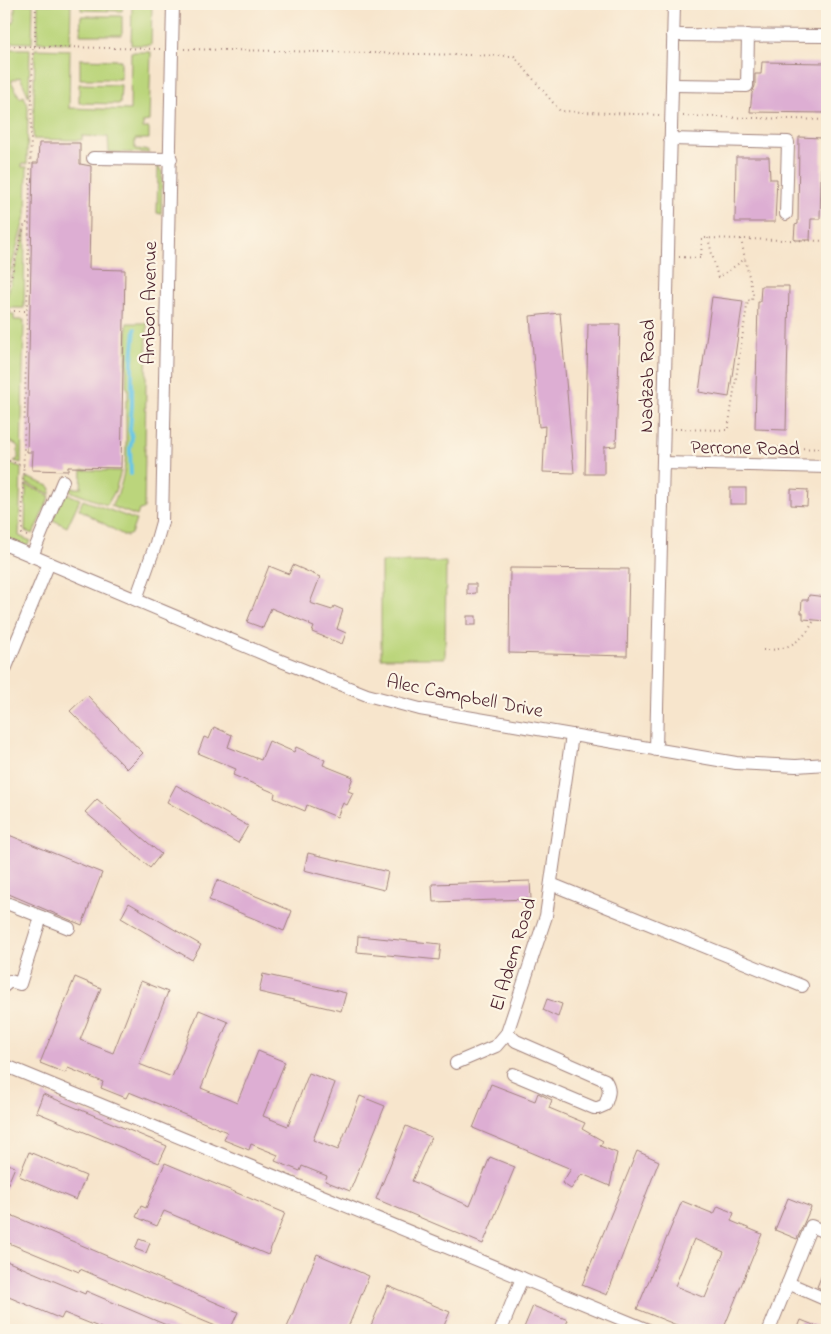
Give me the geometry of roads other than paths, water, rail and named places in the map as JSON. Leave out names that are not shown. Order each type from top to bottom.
[{"type":"street","name":"Ambon Avenue","points":[[136,599],[162,522],[173,4]]},
{"type":"street","name":"Nadzab Road","points":[[656,750],[674,4]]},
{"type":"street","points":[[673,35],[823,36]]},
{"type":"street","points":[[672,85],[747,86],[748,36]]},
{"type":"street","points":[[670,140],[788,142],[786,214]]},
{"type":"street","points":[[93,158],[171,159]]},
{"type":"street","name":"Perrone Road","points":[[663,464],[827,467]]},
{"type":"street","points":[[32,556],[63,481]]},
{"type":"street","name":"Alec Campbell Drive","points":[[4,544],[270,657],[367,695],[420,709],[736,762],[796,766],[827,764]]},
{"type":"street","points":[[4,672],[49,563]]},
{"type":"street","name":"El Adem Road","points":[[456,1063],[496,1046],[507,1034],[546,916],[572,735]]},
{"type":"street","points":[[551,884],[802,986]]},
{"type":"street","points":[[4,902],[69,928]]},
{"type":"street","points":[[6,981],[20,984],[41,917]]},
{"type":"street","points":[[507,1034],[516,1041],[605,1080],[609,1087],[609,1094],[605,1105],[594,1108],[513,1074]]},
{"type":"street","points":[[4,1065],[648,1330]]},
{"type":"street","points":[[769,1330],[811,1226],[827,1233]]},
{"type":"street","points":[[500,1330],[522,1278]]},
{"type":"street","points":[[788,1283],[827,1300]]},
{"type":"waterway","points":[[131,474],[130,449],[132,438],[130,430],[135,329]]}]
